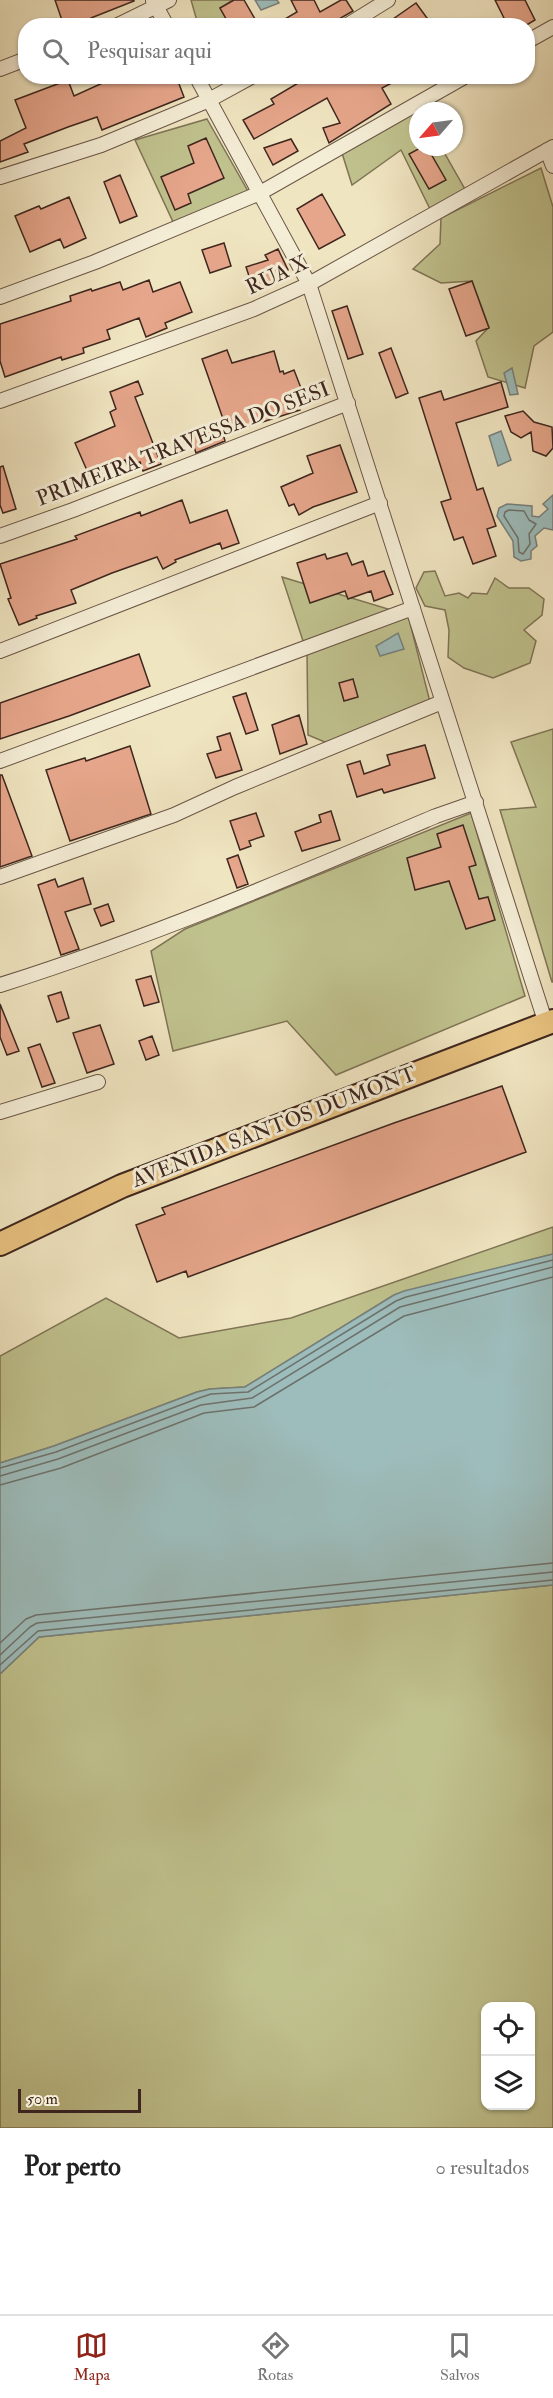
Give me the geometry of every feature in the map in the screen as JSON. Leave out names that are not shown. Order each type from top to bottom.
[{"type":"main road","name":"AVENIDA SANTOS DUMONT","points":[[1,1241],[122,1186],[549,1022]]},
{"type":"street","points":[[130,18],[154,4],[169,0]]},
{"type":"street","points":[[359,18],[388,0]]},
{"type":"street","points":[[154,4],[162,18]]},
{"type":"street","points":[[535,37],[553,27]]},
{"type":"street","points":[[0,69],[18,62]]},
{"type":"street","points":[[201,84],[309,284],[442,702],[549,1022]]},
{"type":"street","points":[[0,177],[101,146],[210,100],[239,84]]},
{"type":"street","points":[[0,297],[95,262],[260,193],[452,84]]},
{"type":"street","points":[[550,148],[553,166]]},
{"type":"street","name":"RUA X","points":[[0,401],[254,309],[309,284],[550,148]]},
{"type":"street","name":"PRIMEIRA TRAVESSA DO SESI","points":[[0,536],[348,403]]},
{"type":"street","points":[[0,651],[380,503]]},
{"type":"street","points":[[0,761],[413,608]]},
{"type":"street","points":[[0,877],[174,815],[235,787],[442,702]]},
{"type":"street","points":[[0,985],[91,956],[436,816],[476,802]]},
{"type":"street","points":[[0,1112],[98,1082]]},
{"type":"green space","points":[[191,0],[233,0],[220,8],[226,18],[196,18]]},
{"type":"green space","points":[[409,115],[409,156],[446,156],[466,191],[431,211],[401,150],[352,185],[342,153]]},
{"type":"green space","points":[[207,119],[249,193],[174,224],[135,140]]},
{"type":"green space","points":[[541,168],[553,207],[553,332],[534,346],[525,388],[488,377],[476,341],[489,327],[472,281],[441,283],[413,269],[440,244],[441,218]]},
{"type":"green space","points":[[435,571],[445,596],[459,593],[468,598],[472,593],[487,594],[495,578],[509,588],[529,588],[544,599],[542,615],[524,630],[536,641],[530,663],[493,678],[464,668],[448,657],[449,630],[445,610],[425,606],[416,588],[424,572]]},
{"type":"green space","points":[[282,577],[408,615],[430,702],[327,743],[308,735],[307,653]]},
{"type":"green space","points":[[553,729],[552,982],[500,810],[536,807],[511,742]]},
{"type":"green space","points":[[471,813],[525,996],[336,1075],[287,1021],[173,1051],[151,951],[185,929]]},
{"type":"green space","points":[[553,1227],[553,1254],[394,1295],[245,1387],[197,1392],[54,1446],[0,1463],[0,1356],[106,1298],[179,1338],[291,1318]]},
{"type":"green space","points":[[553,1585],[553,2128],[0,2128],[0,1674],[39,1637]]},
{"type":"water","points":[[255,0],[277,0],[279,3],[261,10]]},
{"type":"water","points":[[512,368],[518,394],[510,395],[504,373]]},
{"type":"water","points":[[501,431],[511,460],[498,466],[489,436]]},
{"type":"water","points":[[553,495],[553,530],[544,528],[535,536],[537,546],[531,551],[531,559],[521,561],[514,557],[513,541],[497,516],[499,508],[507,504],[532,506],[532,516],[539,517],[548,509],[543,504]]},
{"type":"water","points":[[398,633],[404,649],[380,656],[376,646]]},
{"type":"water","points":[[553,1254],[553,1585],[39,1637],[0,1674],[0,1463],[54,1446],[197,1392],[245,1387],[404,1291]]},
{"type":"building","points":[[55,0],[134,0],[91,18],[61,18]]},
{"type":"building","points":[[234,0],[244,0],[254,18],[226,18],[220,8]]},
{"type":"building","points":[[291,0],[314,0],[320,12],[341,0],[346,0],[353,11],[341,18],[287,18],[297,12]]},
{"type":"building","points":[[495,0],[525,0],[534,18],[504,18]]},
{"type":"building","points":[[416,3],[427,18],[394,18]]},
{"type":"building","points":[[57,84],[70,84],[74,96],[100,84],[179,84],[184,97],[102,130],[97,117],[68,127],[24,144],[28,152],[0,162],[0,141],[26,128],[15,100]]},
{"type":"building","points":[[296,84],[390,84],[382,88],[391,104],[329,143],[323,128],[340,123],[327,98],[254,139],[243,120],[274,104],[271,99]]},
{"type":"building","points":[[206,138],[224,178],[188,194],[191,203],[175,210],[161,177],[194,163],[188,146]]},
{"type":"building","points":[[291,139],[298,151],[273,165],[264,148]]},
{"type":"building","points":[[410,156],[432,156],[446,180],[429,189]]},
{"type":"building","points":[[120,175],[137,216],[120,223],[104,182]]},
{"type":"building","points":[[322,194],[345,235],[319,249],[297,209]]},
{"type":"building","points":[[69,197],[86,238],[64,248],[60,239],[30,252],[15,216],[39,206],[41,209]]},
{"type":"building","points":[[224,243],[231,266],[210,273],[202,250]]},
{"type":"building","points":[[278,249],[288,270],[273,277],[275,284],[254,291],[246,267],[268,260],[265,255]]},
{"type":"building","points":[[149,280],[153,292],[180,282],[192,312],[165,323],[167,328],[146,337],[139,318],[107,330],[110,339],[83,348],[84,353],[62,360],[61,357],[5,377],[0,361],[0,324],[71,301],[70,296],[91,289],[92,291],[120,282],[123,290]]},
{"type":"building","points":[[472,281],[489,328],[466,336],[449,289]]},
{"type":"building","points":[[347,306],[363,354],[348,359],[332,311]]},
{"type":"building","points":[[391,348],[408,393],[396,398],[379,353]]},
{"type":"building","points":[[227,350],[232,363],[274,351],[280,372],[283,371],[284,374],[294,370],[301,388],[294,391],[300,410],[228,433],[202,359]]},
{"type":"building","points":[[138,381],[143,394],[135,397],[161,464],[143,471],[140,462],[128,466],[125,460],[89,475],[75,443],[115,426],[110,412],[116,409],[110,392]]},
{"type":"building","points":[[501,382],[508,407],[456,423],[477,490],[483,488],[496,526],[487,529],[496,556],[473,564],[463,537],[454,540],[441,502],[451,499],[419,398],[441,391],[444,400]]},
{"type":"building","points":[[523,411],[534,422],[552,427],[553,448],[546,456],[533,451],[531,432],[521,438],[511,432],[505,416]]},
{"type":"building","points":[[221,426],[225,441],[196,453],[190,435]]},
{"type":"building","points":[[340,445],[357,492],[313,507],[299,515],[294,504],[289,506],[281,487],[313,473],[307,456]]},
{"type":"building","points":[[3,466],[16,509],[3,513],[0,505],[0,467]]},
{"type":"building","points":[[182,500],[190,523],[227,510],[239,543],[222,549],[220,543],[175,560],[176,562],[163,569],[157,557],[112,573],[71,590],[76,603],[36,616],[37,618],[19,625],[8,599],[11,598],[0,564],[77,539],[75,536],[140,512],[141,516]]},
{"type":"building","points":[[347,553],[352,565],[363,561],[368,576],[384,571],[393,594],[374,601],[371,591],[348,599],[345,591],[310,603],[297,563],[325,554],[327,559]]},
{"type":"building","points":[[139,654],[150,686],[0,739],[0,703]]},
{"type":"building","points":[[353,679],[358,697],[344,701],[339,683]]},
{"type":"building","points":[[246,693],[258,730],[246,734],[233,697]]},
{"type":"building","points":[[299,715],[307,744],[280,754],[272,725]]},
{"type":"building","points":[[230,733],[242,770],[216,778],[207,754],[221,750],[217,737]]},
{"type":"building","points":[[425,745],[435,778],[384,793],[382,789],[357,797],[347,765],[360,761],[364,774],[390,765],[387,755]]},
{"type":"building","points":[[130,746],[151,814],[70,841],[46,770],[85,758],[86,761]]},
{"type":"building","points":[[0,775],[2,775],[32,856],[0,867]]},
{"type":"building","points":[[331,811],[340,840],[302,851],[295,832],[321,822],[319,815]]},
{"type":"building","points":[[256,813],[264,836],[249,841],[251,846],[240,850],[230,821]]},
{"type":"building","points":[[463,825],[476,865],[469,867],[479,899],[488,897],[495,920],[466,929],[449,881],[415,890],[407,858],[441,847],[437,834]]},
{"type":"building","points":[[238,855],[248,884],[237,888],[227,859]]},
{"type":"building","points":[[83,878],[91,904],[65,912],[79,949],[61,955],[38,885],[55,879],[58,887]]},
{"type":"building","points":[[108,904],[114,921],[101,926],[94,909]]},
{"type":"building","points":[[151,976],[159,1002],[144,1006],[136,980]]},
{"type":"building","points":[[61,992],[69,1018],[57,1022],[48,996]]},
{"type":"building","points":[[0,1004],[19,1051],[7,1055],[0,1037]]},
{"type":"building","points":[[100,1025],[114,1064],[87,1073],[73,1033]]},
{"type":"building","points":[[152,1036],[159,1055],[146,1060],[139,1041]]},
{"type":"building","points":[[40,1044],[55,1083],[42,1087],[28,1048]]},
{"type":"building","points":[[502,1086],[526,1152],[188,1277],[186,1271],[157,1282],[136,1225],[165,1214],[162,1208]]}]
